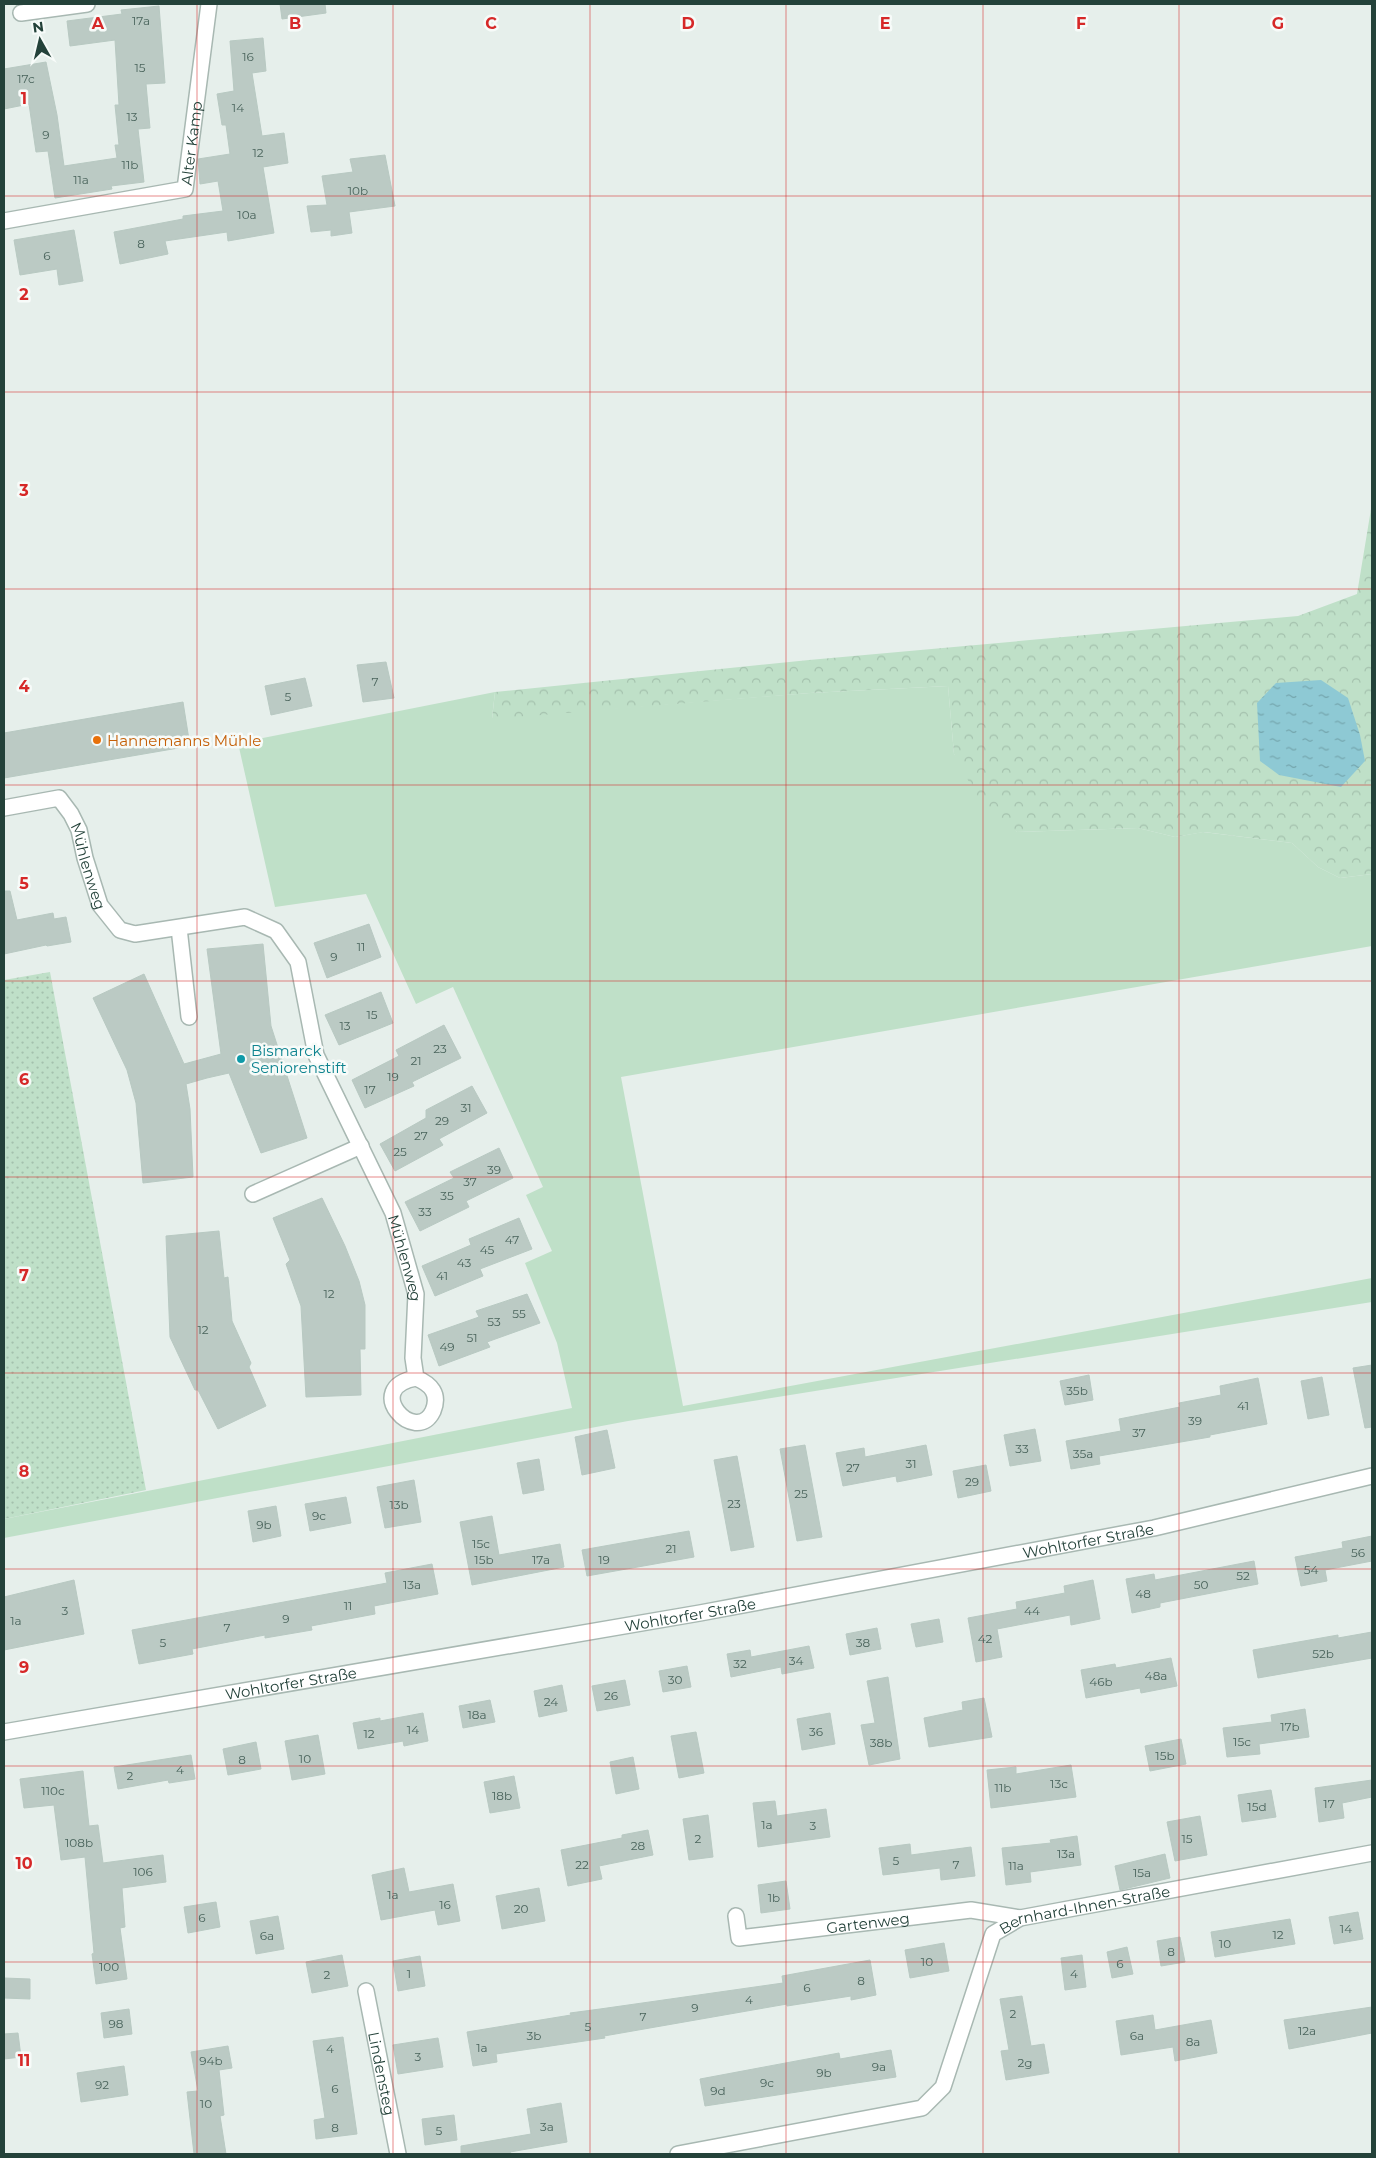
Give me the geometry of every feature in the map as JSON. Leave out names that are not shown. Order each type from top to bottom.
[{"type":"street","points":[[21,13],[87,4]]},
{"type":"street","name":"Alter Kamp","points":[[4,221],[185,189],[209,4]]},
{"type":"street","name":"Mühlenweg","points":[[4,808],[59,798],[71,814],[79,830],[85,858],[100,905],[120,930],[135,934],[246,917],[276,931],[298,962],[316,1055],[393,1213],[416,1294],[413,1358],[416,1378]]},
{"type":"street","points":[[179,928],[189,1017]]},
{"type":"street","points":[[253,1194],[361,1146]]},
{"type":"street","name":"Wohltorfer Straße","points":[[4,1732],[691,1615],[1125,1534],[1372,1476]]},
{"type":"street","name":"Bernhard-Ihnen-Straße","points":[[678,2154],[922,2108],[943,2087],[993,1934],[1020,1918],[1372,1854]]},
{"type":"street","name":"Gartenweg","points":[[736,1916],[739,1938],[971,1910],[1020,1918]]},
{"type":"street","name":"Lindensteg","points":[[366,1991],[398,2154]]},
{"type":"green space","points":[[1372,503],[1372,874],[1340,878],[1318,867],[1292,843],[1204,832],[1175,837],[1138,828],[1017,832],[979,801],[954,754],[948,686],[810,693],[492,719],[495,692],[809,660],[1298,616],[1357,594]]},
{"type":"green space","points":[[948,686],[954,754],[1017,832],[1138,828],[1175,837],[1203,832],[1292,843],[1318,867],[1340,878],[1372,874],[1372,946],[621,1077],[683,1406],[1372,1278],[1372,1302],[628,1421],[4,1538],[4,1519],[572,1408],[557,1343],[525,1263],[552,1251],[526,1195],[543,1187],[453,987],[416,1004],[366,894],[275,907],[238,743],[495,692],[492,718],[810,693]]},
{"type":"green space","points":[[50,972],[146,1490],[4,1519],[4,980]]},
{"type":"water","points":[[1321,680],[1348,698],[1360,735],[1365,761],[1341,787],[1279,775],[1260,761],[1257,703],[1276,683]]},
{"type":"building","points":[[280,4],[325,4],[326,13],[282,19]]},
{"type":"building","points":[[159,6],[165,83],[146,84],[150,128],[138,129],[144,182],[111,186],[112,189],[55,198],[48,151],[36,152],[29,104],[4,109],[4,69],[46,62],[57,115],[64,166],[117,158],[115,145],[119,145],[115,105],[119,105],[115,40],[70,46],[67,21],[122,14],[121,10]]},
{"type":"building","points":[[263,38],[266,71],[252,73],[262,136],[284,133],[288,163],[263,167],[274,233],[228,241],[227,232],[165,241],[168,254],[120,264],[114,232],[183,219],[183,216],[223,211],[218,181],[200,184],[198,159],[230,154],[226,125],[222,125],[217,94],[234,91],[230,41]]},
{"type":"building","points":[[385,155],[395,206],[349,212],[352,233],[331,236],[331,230],[311,232],[307,206],[327,205],[322,176],[353,172],[350,159]]},
{"type":"building","points":[[74,230],[83,281],[59,285],[57,269],[20,275],[14,240]]},
{"type":"building","points":[[386,662],[394,698],[363,702],[357,665]]},
{"type":"building","points":[[305,678],[312,706],[271,715],[265,686]]},
{"type":"building","name":"Hannemanns Mühle","points":[[183,702],[190,746],[4,778],[4,733]]},
{"type":"building","points":[[4,891],[10,891],[17,920],[53,913],[54,919],[66,917],[71,942],[4,954]]},
{"type":"building","points":[[369,924],[381,957],[327,978],[314,943]]},
{"type":"building","name":"Bismarck Seniorenstift","points":[[263,944],[271,1026],[307,1138],[261,1153],[229,1073],[207,1078],[186,1084],[190,1109],[193,1177],[143,1183],[136,1103],[127,1070],[93,998],[144,974],[184,1064],[221,1054],[207,949]]},
{"type":"building","points":[[381,992],[393,1023],[339,1045],[325,1015]]},
{"type":"building","points":[[444,1025],[461,1058],[412,1082],[414,1086],[365,1108],[352,1080],[399,1056],[396,1050]]},
{"type":"building","points":[[472,1086],[487,1113],[439,1139],[443,1145],[395,1171],[380,1144],[426,1118],[426,1110]]},
{"type":"building","points":[[499,1148],[513,1178],[466,1201],[469,1207],[420,1231],[405,1202],[454,1178],[450,1172]]},
{"type":"building","points":[[322,1198],[345,1246],[359,1281],[365,1305],[365,1349],[360,1349],[361,1395],[306,1397],[301,1306],[286,1264],[290,1260],[273,1218]]},
{"type":"building","points":[[519,1218],[532,1249],[480,1269],[483,1276],[435,1296],[422,1266],[471,1245],[469,1239]]},
{"type":"building","points":[[219,1231],[224,1278],[228,1277],[232,1321],[251,1363],[249,1367],[266,1406],[218,1429],[198,1390],[195,1390],[170,1337],[166,1236]]},
{"type":"building","points":[[527,1294],[540,1323],[487,1342],[490,1347],[439,1366],[428,1335],[479,1317],[476,1311]]},
{"type":"building","points":[[1372,1365],[1372,1427],[1365,1428],[1353,1368]]},
{"type":"building","points":[[1089,1375],[1093,1400],[1065,1405],[1060,1381]]},
{"type":"building","points":[[1322,1377],[1329,1415],[1308,1419],[1301,1381]]},
{"type":"building","points":[[1258,1378],[1267,1424],[1210,1435],[1210,1437],[1099,1456],[1100,1464],[1071,1469],[1066,1441],[1121,1431],[1119,1419],[1180,1407],[1179,1403],[1221,1395],[1220,1386]]},
{"type":"building","points":[[1035,1429],[1041,1461],[1010,1466],[1004,1435]]},
{"type":"building","points":[[607,1430],[615,1468],[582,1475],[575,1437]]},
{"type":"building","points":[[805,1445],[822,1537],[797,1541],[780,1449]]},
{"type":"building","points":[[926,1445],[932,1475],[897,1482],[896,1476],[843,1486],[836,1453],[864,1448],[865,1457]]},
{"type":"building","points":[[737,1456],[754,1547],[731,1551],[714,1460]]},
{"type":"building","points":[[539,1459],[544,1490],[523,1494],[517,1463]]},
{"type":"building","points":[[986,1465],[991,1491],[958,1498],[953,1471]]},
{"type":"building","points":[[414,1480],[421,1522],[385,1528],[377,1487]]},
{"type":"building","points":[[346,1497],[351,1523],[310,1531],[305,1504]]},
{"type":"building","points":[[276,1506],[281,1536],[253,1542],[248,1511]]},
{"type":"building","points":[[492,1516],[499,1555],[560,1544],[564,1567],[472,1585],[460,1522]]},
{"type":"building","points":[[689,1531],[694,1557],[587,1576],[582,1550]]},
{"type":"building","points":[[1372,1536],[1372,1561],[1325,1570],[1327,1581],[1301,1586],[1295,1557],[1343,1548],[1342,1542]]},
{"type":"building","points":[[1254,1561],[1258,1584],[1160,1603],[1160,1607],[1132,1613],[1126,1579],[1154,1574],[1155,1580]]},
{"type":"building","points":[[432,1564],[438,1594],[374,1606],[375,1614],[311,1626],[312,1630],[265,1638],[265,1635],[192,1649],[193,1654],[139,1664],[132,1630],[387,1583],[385,1573]]},
{"type":"building","points":[[74,1580],[84,1634],[4,1650],[4,1597]]},
{"type":"building","points":[[1093,1580],[1100,1619],[1071,1625],[1070,1615],[997,1629],[1002,1657],[976,1662],[968,1618],[1017,1609],[1016,1602],[1065,1593],[1064,1586]]},
{"type":"building","points":[[939,1619],[943,1642],[916,1647],[911,1624]]},
{"type":"building","points":[[877,1628],[881,1649],[850,1655],[846,1634]]},
{"type":"building","points":[[1372,1632],[1372,1658],[1258,1678],[1253,1650],[1338,1635],[1338,1638]]},
{"type":"building","points":[[809,1646],[814,1668],[782,1674],[781,1667],[731,1677],[727,1654],[750,1650],[751,1657]]},
{"type":"building","points":[[1171,1658],[1177,1686],[1141,1693],[1140,1688],[1086,1698],[1081,1670],[1115,1664],[1116,1668]]},
{"type":"building","points":[[687,1666],[691,1687],[663,1692],[659,1671]]},
{"type":"building","points":[[888,1677],[900,1759],[869,1765],[861,1725],[875,1723],[867,1681]]},
{"type":"building","points":[[625,1680],[630,1705],[597,1711],[592,1686]]},
{"type":"building","points":[[562,1685],[567,1711],[539,1717],[534,1691]]},
{"type":"building","points":[[984,1698],[992,1737],[929,1747],[924,1718],[963,1710],[962,1702]]},
{"type":"building","points":[[490,1700],[495,1722],[463,1728],[459,1706]]},
{"type":"building","points":[[1305,1709],[1309,1737],[1259,1744],[1260,1754],[1227,1757],[1223,1728],[1272,1722],[1271,1715]]},
{"type":"building","points":[[423,1713],[428,1741],[404,1746],[403,1741],[358,1749],[353,1723],[380,1718],[380,1721]]},
{"type":"building","points":[[830,1713],[835,1744],[802,1750],[797,1719]]},
{"type":"building","points":[[696,1732],[704,1773],[679,1778],[671,1736]]},
{"type":"building","points":[[318,1735],[325,1774],[292,1780],[285,1741]]},
{"type":"building","points":[[1181,1739],[1186,1764],[1150,1771],[1145,1746]]},
{"type":"building","points":[[256,1742],[261,1769],[228,1775],[223,1749]]},
{"type":"building","points":[[191,1755],[195,1779],[169,1783],[168,1780],[118,1789],[114,1767]]},
{"type":"building","points":[[633,1757],[639,1789],[616,1794],[610,1762]]},
{"type":"building","points":[[1071,1765],[1076,1797],[991,1808],[987,1770],[1016,1767],[1016,1774]]},
{"type":"building","points":[[83,1771],[89,1826],[98,1825],[103,1863],[163,1855],[166,1882],[122,1888],[125,1927],[120,1928],[127,1979],[96,1984],[85,1857],[61,1860],[54,1805],[24,1808],[20,1779]]},
{"type":"building","points":[[514,1776],[520,1808],[490,1813],[484,1782]]},
{"type":"building","points":[[1372,1780],[1372,1797],[1342,1803],[1344,1818],[1319,1822],[1315,1788]]},
{"type":"building","points":[[1271,1790],[1276,1817],[1242,1822],[1238,1795]]},
{"type":"building","points":[[775,1801],[777,1816],[826,1809],[830,1837],[758,1847],[753,1803]]},
{"type":"building","points":[[708,1815],[713,1857],[689,1860],[683,1819]]},
{"type":"building","points":[[1200,1816],[1207,1855],[1175,1861],[1167,1822]]},
{"type":"building","points":[[648,1830],[653,1855],[599,1866],[602,1879],[568,1886],[561,1850],[622,1838],[622,1835]]},
{"type":"building","points":[[1077,1836],[1081,1865],[1030,1872],[1031,1882],[1006,1885],[1002,1848],[1051,1843],[1050,1840]]},
{"type":"building","points":[[910,1844],[911,1855],[971,1847],[975,1876],[941,1880],[940,1868],[883,1875],[879,1848]]},
{"type":"building","points":[[1165,1854],[1170,1878],[1120,1890],[1115,1866]]},
{"type":"building","points":[[404,1868],[409,1892],[453,1884],[460,1921],[438,1925],[435,1910],[381,1920],[372,1875]]},
{"type":"building","points":[[786,1881],[790,1909],[761,1913],[758,1885]]},
{"type":"building","points":[[539,1888],[545,1921],[502,1929],[496,1896]]},
{"type":"building","points":[[216,1902],[220,1927],[188,1933],[184,1907]]},
{"type":"building","points":[[1358,1912],[1363,1939],[1334,1944],[1329,1917]]},
{"type":"building","points":[[278,1916],[284,1949],[256,1954],[250,1921]]},
{"type":"building","points":[[1290,1919],[1295,1944],[1215,1957],[1211,1932]]},
{"type":"building","points":[[1180,1937],[1185,1962],[1161,1966],[1157,1941]]},
{"type":"building","points":[[944,1943],[949,1971],[910,1978],[905,1950]]},
{"type":"building","points":[[1127,1947],[1133,1974],[1112,1978],[1107,1952]]},
{"type":"building","points":[[342,1955],[348,1986],[312,1993],[306,1962]]},
{"type":"building","points":[[1082,1955],[1086,1987],[1065,1990],[1061,1958]]},
{"type":"building","points":[[420,1956],[425,1986],[398,1991],[393,1961]]},
{"type":"building","points":[[870,1960],[876,1995],[851,2000],[851,1996],[787,2006],[787,2004],[604,2036],[605,2038],[496,2054],[497,2062],[473,2066],[467,2032],[571,2015],[570,2013],[783,1983],[782,1976]]},
{"type":"building","points":[[4,1978],[30,1979],[30,1999],[4,1998]]},
{"type":"building","points":[[1022,1996],[1031,2046],[1044,2044],[1049,2073],[1006,2080],[1001,2051],[1009,2050],[1000,1999]]},
{"type":"building","points":[[1372,2007],[1372,2033],[1289,2049],[1284,2020]]},
{"type":"building","points":[[129,2009],[132,2034],[104,2038],[101,2013]]},
{"type":"building","points":[[1153,2015],[1155,2030],[1211,2020],[1217,2053],[1175,2061],[1173,2047],[1121,2055],[1116,2021]]},
{"type":"building","points":[[18,2033],[21,2057],[4,2059],[4,2034]]},
{"type":"building","points":[[343,2037],[357,2134],[316,2139],[314,2120],[325,2118],[313,2041]]},
{"type":"building","points":[[438,2038],[443,2067],[398,2074],[393,2045]]},
{"type":"building","points":[[228,2046],[232,2068],[219,2070],[224,2115],[220,2116],[226,2154],[194,2154],[187,2092],[198,2091],[191,2052]]},
{"type":"building","points":[[891,2050],[896,2077],[705,2106],[700,2079],[839,2053],[840,2059]]},
{"type":"building","points":[[124,2066],[128,2095],[81,2102],[77,2073]]},
{"type":"building","points":[[561,2103],[567,2142],[510,2152],[511,2154],[461,2154],[461,2146],[531,2134],[527,2109]]},
{"type":"building","points":[[454,2115],[457,2140],[425,2145],[422,2119]]},
{"type":"place","name":"Hannemanns Mühle","points":[[97,740]]},
{"type":"place","name":"Bismarck Seniorenstift","points":[[241,1059]]}]
